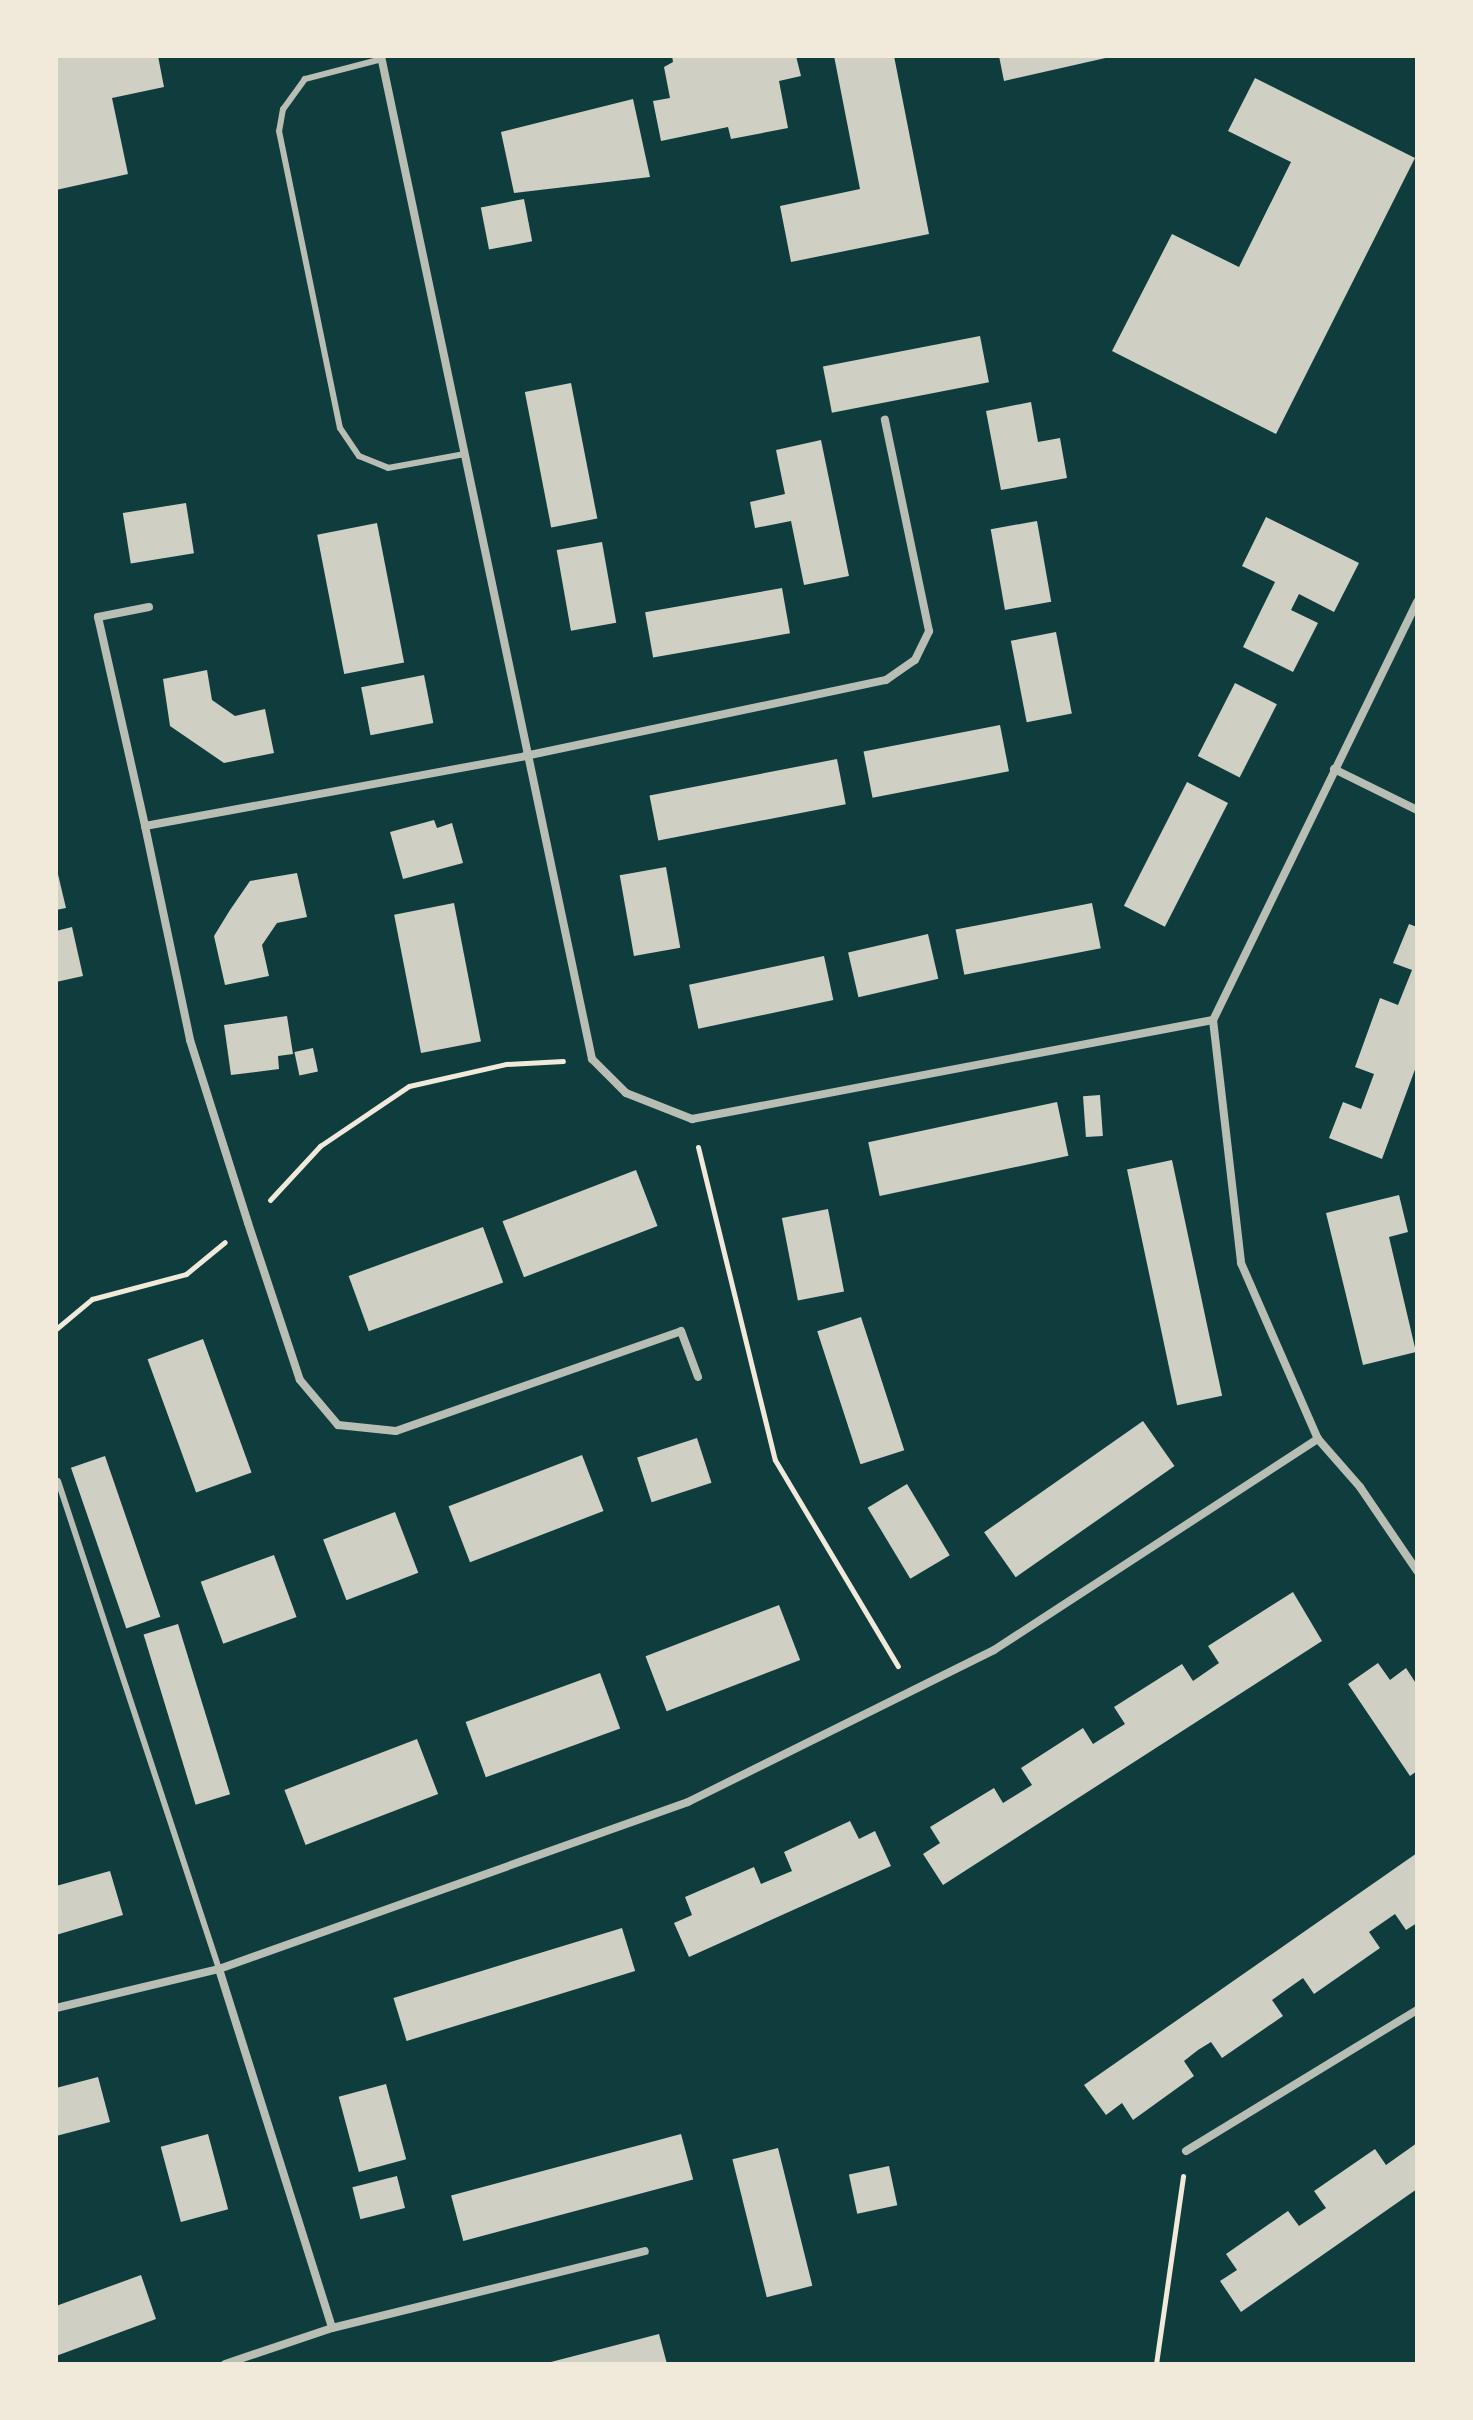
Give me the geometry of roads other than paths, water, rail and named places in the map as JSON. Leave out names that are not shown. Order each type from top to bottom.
[{"type":"street","points":[[381,58],[525,756],[592,1059],[626,1093],[692,1119],[1213,1020]]},
{"type":"street","points":[[145,826],[525,756],[886,680],[915,660],[929,631],[885,420]]},
{"type":"street","points":[[1417,602],[1213,1020],[1241,1263],[1318,1439],[1360,1487],[1417,1571]]},
{"type":"street","points":[[149,607],[98,617],[190,1040],[300,1380],[338,1425],[396,1431],[681,1331],[698,1377]]},
{"type":"street","points":[[1334,769],[1417,810]]},
{"type":"street","points":[[56,2008],[219,1969],[688,1802],[994,1650],[1318,1439]]},
{"type":"street","points":[[219,1969],[332,2328]]},
{"type":"street","points":[[1186,2151],[1417,2010]]},
{"type":"street","points":[[225,2364],[332,2328],[645,2251]]},
{"type":"lane","points":[[381,58],[305,79],[283,109],[279,131],[340,428],[359,456],[388,468],[465,454]]},
{"type":"lane","points":[[58,1481],[219,1969]]}]
